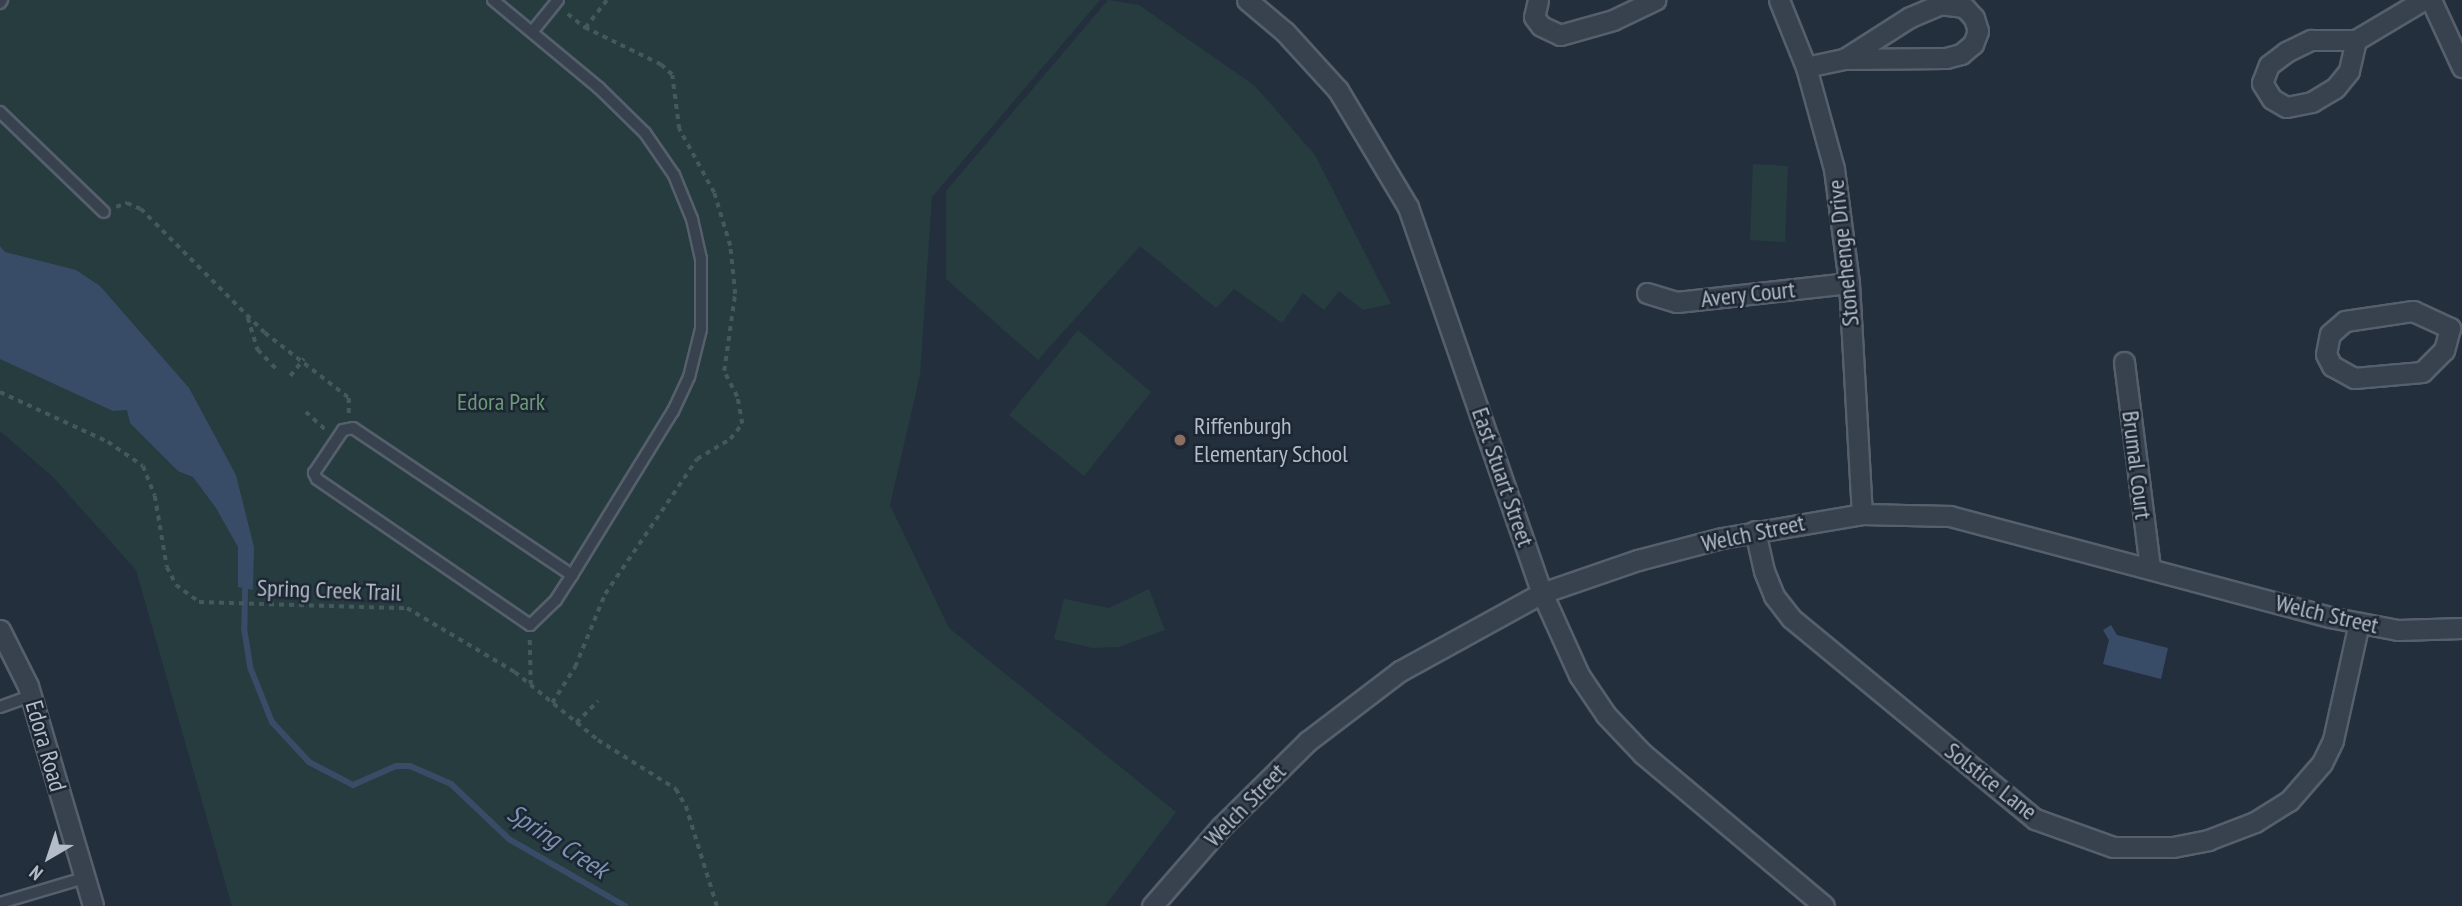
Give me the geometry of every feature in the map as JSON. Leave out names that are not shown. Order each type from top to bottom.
[{"type":"street","name":"East Stuart Street","points":[[1247,0],[1285,32],[1338,90],[1408,207],[1542,593],[1579,675],[1606,715],[1643,754],[1824,906]]},
{"type":"street","points":[[1538,0],[1534,17],[1541,26],[1560,35],[1614,20],[1655,0]]},
{"type":"street","name":"Stonehenge Drive","points":[[1779,0],[1806,67],[1834,169],[1849,283],[1862,514]]},
{"type":"street","points":[[2356,40],[2349,71],[2335,88],[2312,102],[2286,107],[2272,99],[2262,83],[2269,65],[2311,40],[2356,40],[2423,0]]},
{"type":"street","points":[[2431,0],[2462,67]]},
{"type":"street","points":[[1806,67],[1843,59],[1946,58],[1961,54],[1973,44],[1978,31],[1975,18],[1964,7],[1941,4],[1910,17],[1843,59]]},
{"type":"street","name":"Avery Court","points":[[1647,293],[1677,302],[1849,283]]},
{"type":"street","points":[[2413,311],[2456,325],[2444,349],[2422,372],[2354,378],[2332,366],[2326,354],[2330,334],[2345,321],[2377,313],[2413,311]]},
{"type":"street","name":"Brumal Court","points":[[2124,362],[2150,568]]},
{"type":"street","name":"Welch Street","points":[[1152,906],[1221,827],[1308,741],[1400,671],[1542,593],[1638,560],[1755,531],[1862,514],[1950,516],[2359,623],[2398,631],[2462,628]]},
{"type":"street","name":"Solstice Lane","points":[[1755,531],[1774,596],[1791,618],[2035,819],[2113,847],[2173,847],[2208,840],[2246,826],[2290,801],[2322,763],[2333,740],[2359,623]]},
{"type":"street","name":"Edora Road","points":[[0,630],[31,696],[93,906]]},
{"type":"lane","points":[[493,0],[645,132],[674,175],[692,219],[701,258],[701,329],[681,398],[572,575],[556,600],[530,625],[317,480],[317,466],[336,439],[349,427],[572,575]]},
{"type":"lane","points":[[531,32],[557,2]]},
{"type":"lane","points":[[0,112],[104,212]]},
{"type":"lane","points":[[0,707],[31,696]]},
{"type":"lane","points":[[0,903],[85,878]]},
{"type":"path","points":[[585,28],[607,0]]},
{"type":"path","points":[[552,703],[575,667],[605,594],[696,459],[730,439],[741,424],[737,397],[724,371],[735,294],[730,246],[714,193],[680,129],[672,75],[661,65],[585,28],[557,2]]},
{"type":"path","points":[[104,212],[127,203],[141,209],[248,316],[349,398],[349,427]]},
{"type":"path","points":[[248,316],[258,350],[279,372]]},
{"type":"path","points":[[290,376],[304,359]]},
{"type":"path","name":"Spring Creek Trail","points":[[0,392],[108,442],[143,466],[155,496],[171,577],[199,602],[228,606],[407,608],[531,684],[576,723],[676,789],[686,806],[717,906]]},
{"type":"path","points":[[306,412],[336,439]]},
{"type":"path","points":[[530,625],[531,684]]},
{"type":"path","points":[[576,723],[598,701]]},
{"type":"green space","name":"Edora Park","points":[[0,0],[1100,0],[932,197],[920,375],[890,505],[949,628],[1176,812],[1105,906],[232,906],[136,570],[53,477],[0,431]]},
{"type":"green space","points":[[1108,0],[1139,5],[1255,86],[1315,155],[1391,304],[1363,310],[1339,291],[1324,310],[1303,293],[1282,323],[1234,289],[1216,308],[1140,246],[1038,360],[946,279],[946,191]]},
{"type":"green space","points":[[1753,164],[1788,166],[1785,242],[1750,240]]},
{"type":"green space","points":[[1078,330],[1151,392],[1084,476],[1009,415]]},
{"type":"green space","points":[[1149,589],[1165,630],[1119,647],[1092,648],[1054,639],[1064,599],[1109,608]]},
{"type":"water","points":[[0,246],[5,252],[76,270],[100,286],[189,388],[236,475],[254,547],[253,590],[238,587],[238,547],[216,508],[193,477],[178,471],[130,423],[127,410],[113,411],[0,359]]},
{"type":"water","points":[[2111,625],[2117,635],[2168,648],[2161,679],[2103,664],[2109,640],[2103,630]]},
{"type":"waterway","name":"Spring Creek","points":[[245,589],[244,628],[250,667],[272,722],[309,762],[353,785],[396,766],[410,766],[451,784],[509,839],[625,906]]},
{"type":"place","name":"Riffenburgh Elementary School","points":[[1180,440]]}]
